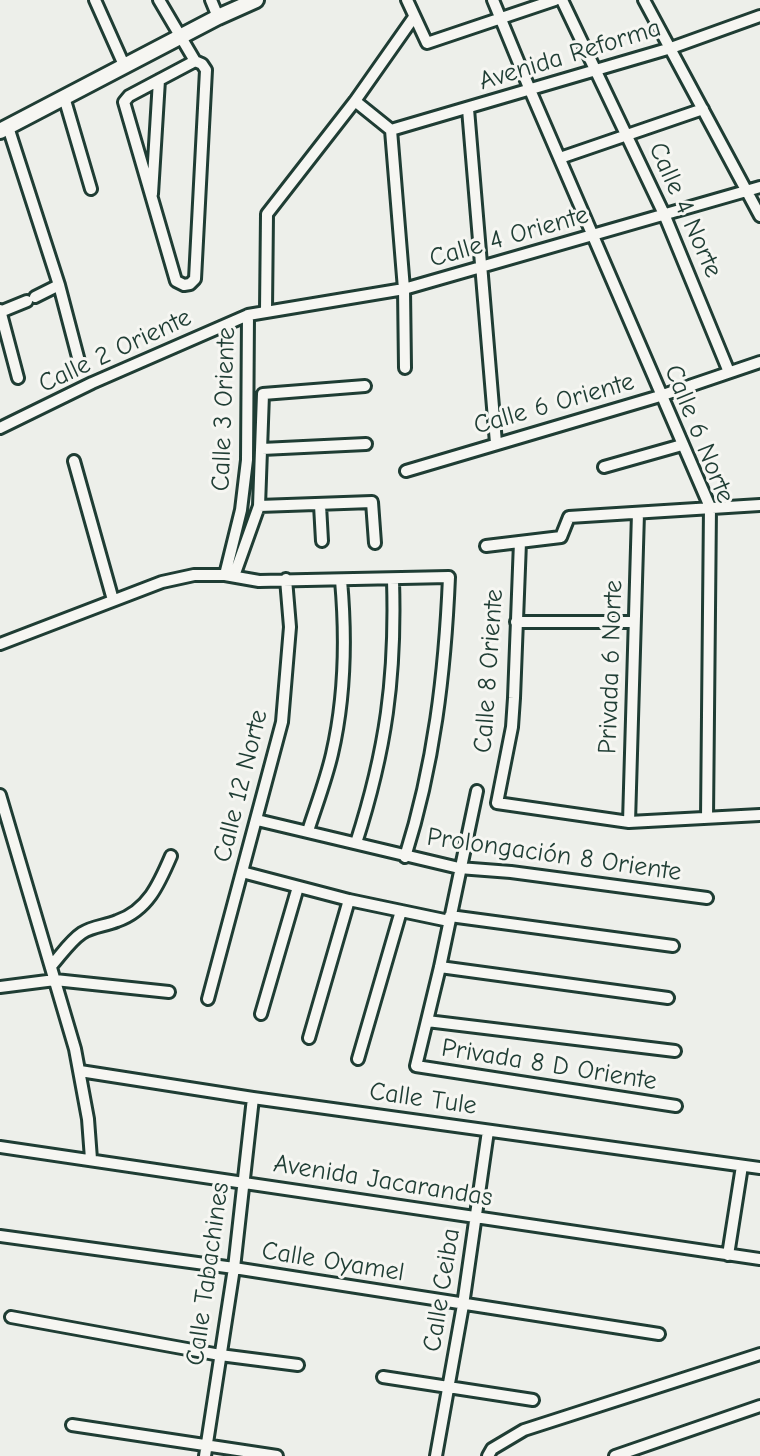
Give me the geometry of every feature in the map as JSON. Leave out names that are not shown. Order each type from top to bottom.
[{"type":"street","points":[[95,0],[124,65]]},
{"type":"street","points":[[159,0],[195,61],[206,70],[195,279],[184,285],[176,281],[124,102],[129,96],[195,61]]},
{"type":"street","points":[[211,0],[218,17]]},
{"type":"street","points":[[80,365],[59,285],[4,129],[256,0]]},
{"type":"street","points":[[407,0],[427,43],[555,0]]},
{"type":"street","name":"Calle 6 Norte","points":[[493,0],[710,507],[707,818]]},
{"type":"street","name":"Calle 4 Norte","points":[[562,0],[664,214],[729,372]]},
{"type":"street","points":[[644,0],[703,109],[754,189],[760,216]]},
{"type":"street","name":"Avenida Reforma","points":[[391,130],[671,48],[760,16]]},
{"type":"street","name":"Calle 3 Oriente","points":[[230,575],[247,460],[248,315],[266,310],[267,214],[355,101],[414,17]]},
{"type":"street","points":[[152,202],[159,80]]},
{"type":"street","points":[[64,97],[91,189]]},
{"type":"street","points":[[355,101],[391,130],[404,289],[405,368]]},
{"type":"street","points":[[468,109],[496,443]]},
{"type":"street","points":[[560,158],[703,109]]},
{"type":"street","name":"Calle 4 Oriente","points":[[266,310],[404,289],[754,189]]},
{"type":"street","points":[[18,378],[0,311],[59,285]]},
{"type":"street","name":"Calle 2 Oriente","points":[[0,428],[92,383],[248,315]]},
{"type":"street","name":"Calle 6 Oriente","points":[[406,471],[660,396],[760,362]]},
{"type":"street","points":[[230,575],[259,506],[263,394],[365,386]]},
{"type":"street","points":[[262,449],[366,444]]},
{"type":"street","points":[[604,467],[682,445]]},
{"type":"street","points":[[74,461],[113,600]]},
{"type":"street","points":[[259,506],[372,502],[375,543]]},
{"type":"street","points":[[320,505],[322,541]]},
{"type":"street","points":[[486,546],[561,537],[569,517],[760,505]]},
{"type":"street","name":"Privada 6 Norte","points":[[629,822],[638,513]]},
{"type":"street","name":"Calle 8 Oriente","points":[[520,542],[512,727],[497,803],[629,822]]},
{"type":"street","points":[[0,644],[113,600],[194,575],[230,575],[259,581],[449,577],[446,646],[437,727],[425,788],[405,857]]},
{"type":"street","name":"Calle 12 Norte","points":[[208,999],[282,722],[290,627],[286,579]]},
{"type":"street","points":[[308,831],[332,754],[340,704],[344,615],[341,580]]},
{"type":"street","points":[[356,843],[385,737],[395,643],[393,580]]},
{"type":"street","points":[[516,622],[634,622]]},
{"type":"street","points":[[477,791],[427,1021],[675,1051]]},
{"type":"street","points":[[0,795],[52,965],[80,1071],[91,1159]]},
{"type":"street","points":[[629,822],[760,815]]},
{"type":"street","name":"Prolongación 8 Oriente","points":[[257,820],[459,868],[707,898]]},
{"type":"street","points":[[52,965],[78,935],[119,921],[142,908],[159,885],[171,856]]},
{"type":"street","points":[[242,872],[401,911],[673,946]]},
{"type":"street","points":[[261,1014],[298,887]]},
{"type":"street","points":[[309,1038],[349,900]]},
{"type":"street","points":[[358,1059],[401,911]]},
{"type":"street","points":[[440,967],[668,998]]},
{"type":"street","points":[[0,987],[55,980],[169,992]]},
{"type":"street","name":"Privada 8 D Oriente","points":[[427,1021],[416,1066],[676,1106]]},
{"type":"street","name":"Calle Tule","points":[[80,1071],[760,1168]]},
{"type":"street","name":"Calle Tabachines","points":[[205,1456],[234,1268],[253,1098]]},
{"type":"street","name":"Calle Ceiba","points":[[436,1456],[463,1305],[488,1131]]},
{"type":"street","name":"Avenida Jacarandas","points":[[0,1147],[760,1259]]},
{"type":"street","points":[[728,1255],[742,1166]]},
{"type":"street","name":"Calle Oyamel","points":[[0,1236],[234,1268],[659,1334]]},
{"type":"street","points":[[11,1317],[220,1355],[298,1365]]},
{"type":"street","points":[[488,1456],[492,1449],[524,1430],[760,1354]]},
{"type":"street","points":[[383,1377],[533,1400]]},
{"type":"street","points":[[615,1456],[760,1406]]},
{"type":"street","points":[[72,1425],[277,1456]]}]
